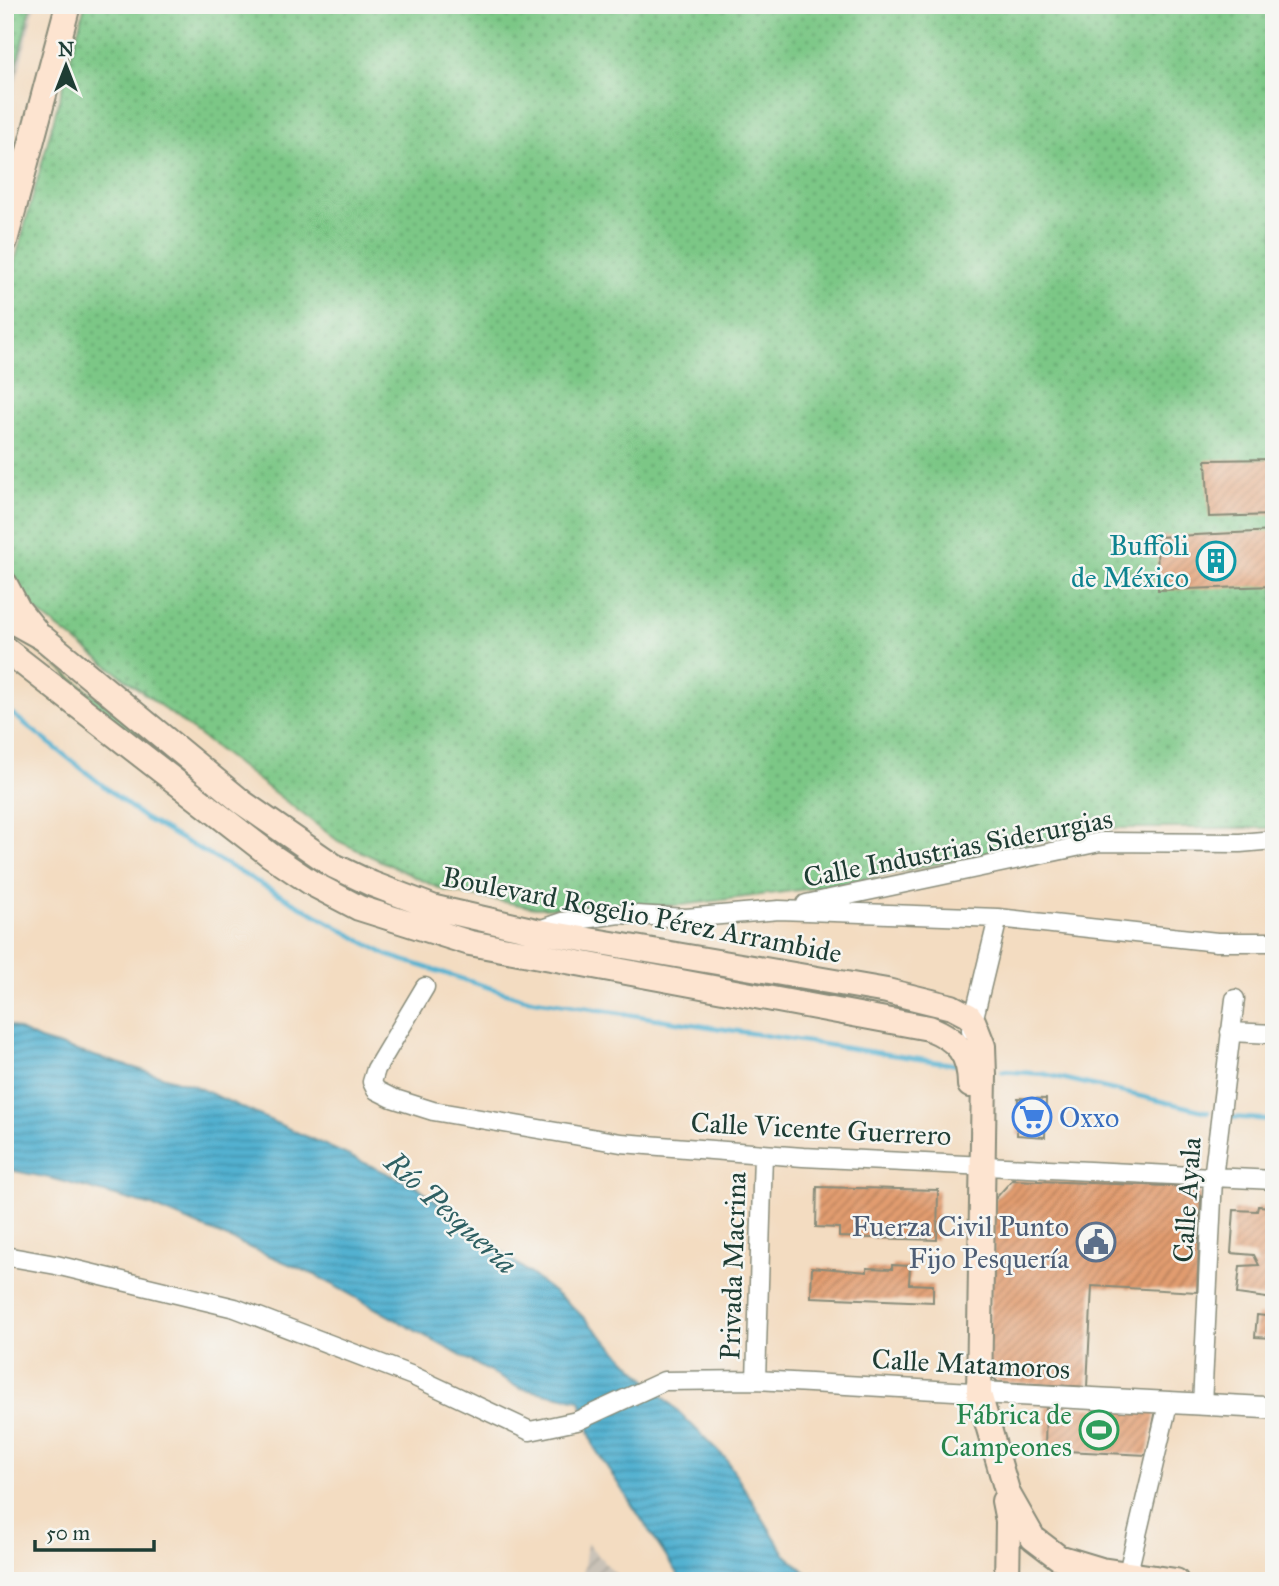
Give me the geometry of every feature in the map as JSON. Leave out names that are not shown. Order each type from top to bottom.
[{"type":"main road","points":[[5,241],[68,5]]},
{"type":"main road","points":[[5,584],[18,608],[43,638]]},
{"type":"main road","name":"Boulevard Rogelio Pérez Arrambide","points":[[5,617],[43,638],[243,803],[334,866],[402,897],[536,931],[892,992],[952,1007],[969,1016],[974,1023]]},
{"type":"main road","name":"Boulevard Rogelio Pérez Arrambide","points":[[5,649],[270,855],[313,884],[359,908],[470,943],[905,1021],[941,1032],[962,1049]]},
{"type":"main road","points":[[531,955],[536,931]]},
{"type":"main road","points":[[974,1023],[982,1046],[984,1075],[977,1164],[975,1393],[1005,1505],[1007,1581]]},
{"type":"main road","points":[[962,1049],[970,1073],[977,1164]]},
{"type":"main road","points":[[975,1393],[1008,1494],[1032,1538],[1050,1552],[1070,1562],[1126,1578],[1176,1581]]},
{"type":"street","name":"Calle Industrias Siderurgias","points":[[779,910],[1100,842],[1240,843],[1274,840]]},
{"type":"street","points":[[536,931],[562,922],[623,914],[686,918],[779,910],[998,918],[1244,944],[1274,942]]},
{"type":"street","points":[[962,1049],[974,1023],[998,918]]},
{"type":"street","name":"Calle Vicente Guerrero","points":[[425,987],[376,1069],[373,1086],[392,1098],[423,1108],[509,1126],[621,1143],[763,1154],[1274,1180]]},
{"type":"street","name":"Calle Ayala","points":[[1202,1405],[1213,1178],[1235,999]]},
{"type":"street","points":[[1230,1032],[1274,1034]]},
{"type":"street","name":"Privada Macrina","points":[[756,1380],[763,1154]]},
{"type":"street","name":"Calle Matamoros","points":[[5,1256],[57,1265],[235,1308],[412,1376],[530,1431],[577,1421],[664,1381],[756,1380],[1274,1408]]},
{"type":"street","points":[[1126,1578],[1168,1404]]},
{"type":"shaded area","points":[[5,5],[35,5],[5,128]]},
{"type":"shaded area","points":[[587,1543],[622,1581],[582,1581]]},
{"type":"green space","points":[[5,5],[31,5],[5,114]]},
{"type":"green space","points":[[85,5],[1274,5],[1274,828],[1108,828],[831,886],[682,905],[535,908],[443,890],[338,841],[27,604],[5,558],[5,298]]},
{"type":"green space","points":[[11,630],[282,843],[463,926],[388,912],[281,854],[80,693],[64,672]]},
{"type":"green space","points":[[624,956],[855,997],[829,999],[647,967]]},
{"type":"water","name":"Río Pesquería","points":[[5,1023],[40,1040],[192,1085],[418,1187],[573,1307],[726,1459],[785,1554],[816,1581],[682,1581],[594,1447],[580,1400],[519,1388],[315,1275],[152,1206],[54,1179],[5,1169]]},
{"type":"building","points":[[1274,459],[1274,515],[1209,517],[1206,460]]},
{"type":"building","name":"Buffoli de México","points":[[1274,531],[1274,586],[1158,590],[1157,537]]},
{"type":"building","name":"Oxxo","points":[[1018,1098],[1046,1099],[1045,1137],[1017,1135]]},
{"type":"building","name":"Fuerza Civil Punto Fijo Pesquería","points":[[1012,1180],[1194,1187],[1201,1196],[1197,1292],[1092,1286],[1087,1387],[998,1382],[987,1372],[995,1199]]},
{"type":"building","points":[[817,1187],[938,1190],[937,1240],[839,1237],[839,1228],[816,1227]]},
{"type":"building","points":[[1258,1206],[1271,1207],[1271,1212],[1274,1213],[1271,1257],[1274,1299],[1237,1294],[1240,1266],[1259,1265],[1254,1255],[1231,1253],[1234,1210],[1257,1211]]},
{"type":"building","points":[[892,1265],[910,1266],[909,1284],[933,1285],[933,1302],[811,1297],[812,1267],[867,1272],[867,1268],[892,1269]]},
{"type":"building","points":[[1257,1315],[1274,1317],[1274,1338],[1255,1337]]},
{"type":"building","name":"Fábrica de Campeones","points":[[1046,1405],[1156,1410],[1147,1455],[1045,1450]]},
{"type":"waterway","points":[[5,708],[144,818],[387,955],[522,998],[958,1065]]},
{"type":"waterway","points":[[1002,1071],[1044,1074],[1208,1112]]},
{"type":"waterway","points":[[1229,1117],[1274,1120]]},
{"type":"place","name":"Buffoli de México","points":[[1216,561]]},
{"type":"place","name":"Oxxo","points":[[1032,1117]]},
{"type":"place","name":"Fuerza Civil Punto Fijo Pesquería","points":[[1096,1242]]},
{"type":"place","name":"Fábrica de Campeones","points":[[1099,1430]]}]
